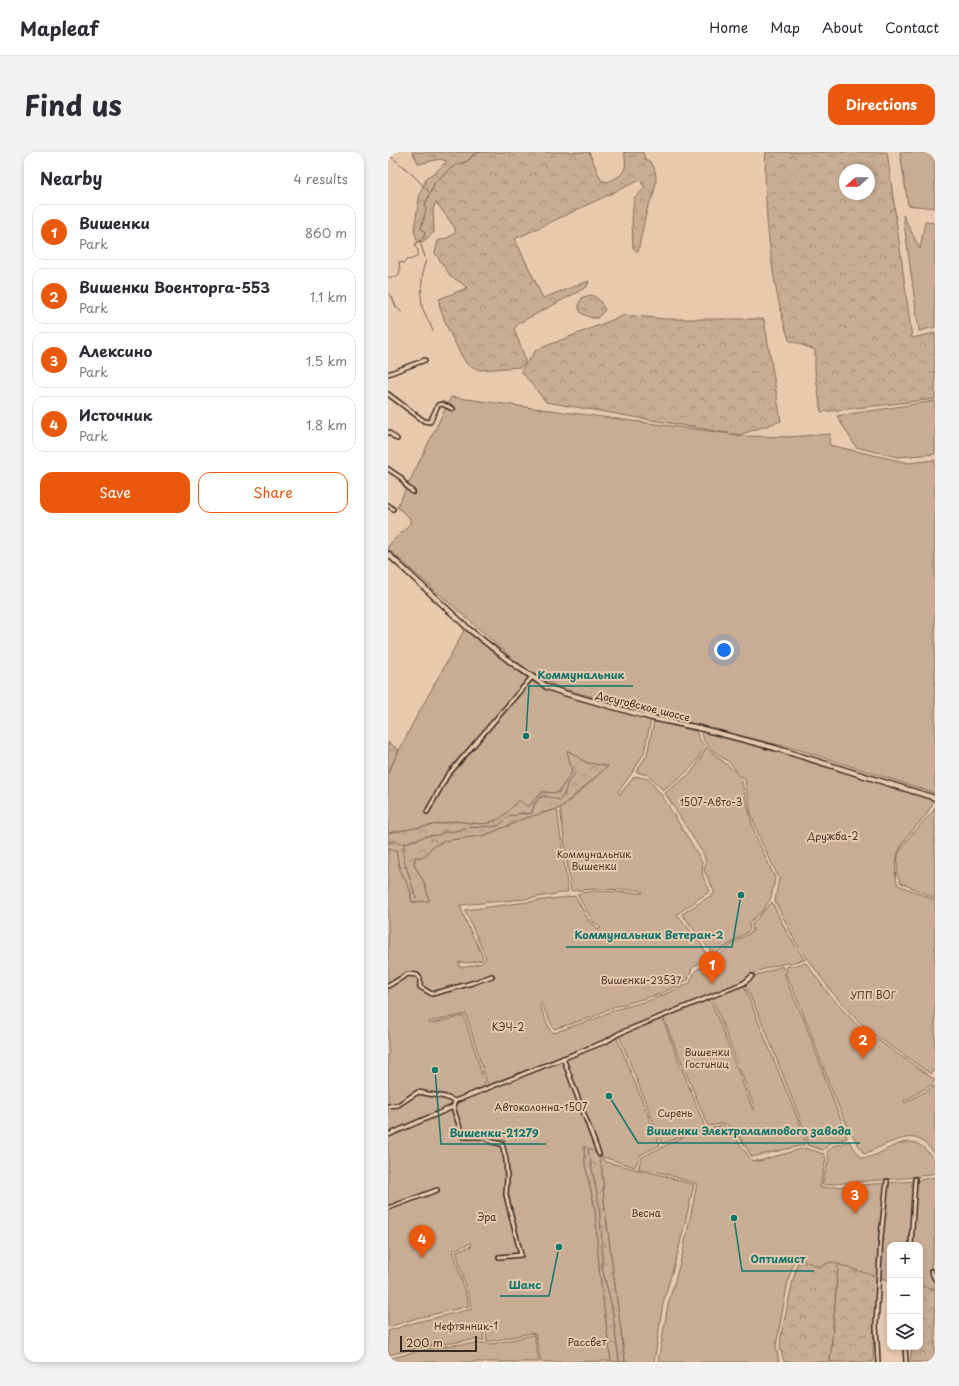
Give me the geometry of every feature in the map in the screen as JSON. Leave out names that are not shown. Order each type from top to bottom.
[{"type":"main road","name":"Досуговское шоссе","points":[[388,554],[470,630],[547,687],[652,718],[699,728],[775,748],[935,798]]},
{"type":"street","points":[[388,374],[425,360]]},
{"type":"street","points":[[388,394],[424,421],[430,422],[438,405],[442,404],[453,408]]},
{"type":"street","points":[[388,432],[397,439]]},
{"type":"street","points":[[388,469],[400,477],[407,487],[413,492]]},
{"type":"street","points":[[388,505],[393,509]]},
{"type":"street","points":[[426,812],[448,776],[532,677]]},
{"type":"street","points":[[388,986],[408,974],[418,974],[420,978],[420,987],[432,994],[492,976]]},
{"type":"street","points":[[388,1106],[398,1105],[418,1092],[445,1097],[455,1101],[607,1041],[618,1034],[744,983],[752,976]]},
{"type":"street","points":[[563,1058],[599,1154]]},
{"type":"street","points":[[455,1101],[453,1107],[463,1137],[483,1137],[492,1142],[502,1144],[506,1165],[506,1195],[521,1255],[499,1257]]},
{"type":"street","points":[[388,1135],[453,1107]]},
{"type":"street","points":[[911,1242],[915,1179]]},
{"type":"street","points":[[878,1362],[877,1318],[881,1236],[887,1181]]},
{"type":"street","points":[[388,1208],[437,1190]]},
{"type":"street","points":[[931,1271],[935,1279]]},
{"type":"street","points":[[905,1350],[906,1362]]},
{"type":"green space","points":[[412,152],[589,152],[601,180],[607,182],[613,180],[623,171],[625,167],[624,152],[643,152],[645,159],[650,161],[655,169],[656,180],[653,195],[648,205],[638,252],[633,248],[632,218],[634,198],[645,188],[640,180],[515,239],[543,298],[589,281],[587,287],[519,323],[514,329],[525,358],[525,364],[521,367],[479,370],[467,364],[461,355],[448,329],[440,308],[439,299],[467,288],[451,277],[435,253],[438,241],[455,233],[455,228],[436,202],[433,209],[434,232],[423,242],[417,241],[414,230],[420,193],[427,177],[436,172],[447,161],[440,159],[419,164]]},
{"type":"green space","points":[[766,152],[887,152],[912,338],[935,333],[935,399],[821,412],[815,370],[815,350],[789,340],[784,325],[772,266],[767,220],[765,178]]},
{"type":"green space","points":[[900,152],[935,152],[935,208],[908,205]]},
{"type":"green space","points":[[903,215],[920,249],[925,222],[935,223],[935,327],[919,331]]},
{"type":"green space","points":[[591,295],[598,299],[605,310],[597,318],[592,318],[582,314],[579,309],[579,303],[583,297]]},
{"type":"green space","points":[[625,315],[665,319],[764,319],[781,421],[739,435],[546,402],[521,371],[536,350]]},
{"type":"green space","points":[[451,397],[746,436],[788,437],[830,434],[829,445],[909,463],[935,460],[935,793],[800,750],[654,715],[558,687],[527,671],[388,549],[388,546],[410,524],[410,518],[397,507]]},
{"type":"green space","points":[[935,401],[935,454],[897,457],[856,447],[837,416]]},
{"type":"green space","points":[[466,627],[528,679],[561,695],[651,719],[644,753],[618,792],[620,794],[635,776],[648,779],[661,794],[699,856],[703,865],[703,876],[710,891],[677,914],[701,944],[708,957],[692,968],[688,980],[660,994],[610,1008],[593,1017],[554,1029],[541,1003],[539,1004],[550,1030],[554,1033],[595,1019],[611,1011],[654,999],[690,983],[695,971],[716,958],[732,944],[753,931],[752,924],[772,902],[787,933],[805,960],[780,964],[756,972],[742,982],[619,1032],[611,1037],[488,1086],[466,1014],[429,1022],[430,1024],[464,1016],[486,1087],[456,1099],[418,1090],[398,1104],[388,1104],[388,1054],[390,1052],[388,1051],[388,988],[408,976],[415,976],[418,979],[418,986],[424,992],[433,996],[473,985],[495,976],[493,974],[469,984],[433,993],[421,984],[418,974],[408,973],[388,985],[388,849],[396,851],[400,869],[410,890],[412,902],[429,901],[425,884],[414,865],[415,857],[424,857],[432,847],[443,841],[485,835],[515,823],[518,820],[557,809],[568,892],[525,899],[460,905],[467,925],[483,957],[482,960],[469,963],[459,962],[459,967],[467,967],[482,963],[486,958],[465,910],[575,896],[590,923],[595,925],[598,930],[601,928],[593,922],[577,894],[594,891],[643,893],[641,890],[594,889],[571,891],[560,808],[608,766],[587,763],[568,751],[572,772],[558,793],[542,792],[528,807],[506,813],[500,819],[485,824],[456,821],[388,833],[388,773],[413,723]]},
{"type":"green space","points":[[654,721],[696,731],[704,745],[698,759],[689,770],[663,790],[648,775],[636,772],[647,755]]},
{"type":"green space","name":"Дружба-2","points":[[702,732],[830,765],[934,800],[925,816],[902,844],[898,853],[895,872],[898,885],[935,900],[935,1068],[931,1074],[875,1035],[856,1019],[831,991],[795,941],[775,901],[779,878],[761,841],[751,814],[745,780],[729,762],[712,750],[704,741]]},
{"type":"green space","points":[[388,742],[399,750],[388,773]]},
{"type":"green space","name":"1507-Авто-3","points":[[706,747],[741,778],[757,839],[775,878],[771,898],[763,910],[749,923],[750,930],[714,955],[682,914],[715,893],[704,870],[706,864],[704,855],[665,793],[691,773],[700,760]]},
{"type":"green space","points":[[567,750],[587,763],[608,766],[560,808],[519,820],[485,835],[443,841],[432,847],[424,857],[415,857],[414,865],[425,884],[429,901],[412,902],[410,890],[400,869],[396,851],[388,849],[388,833],[456,821],[485,824],[500,819],[519,800],[528,807],[542,792],[558,793],[572,772]]},
{"type":"green space","points":[[935,807],[935,898],[901,883],[897,874],[898,854],[907,840]]},
{"type":"green space","points":[[806,963],[828,993],[859,1027],[935,1080],[933,1084],[904,1101],[905,1103],[935,1086],[935,1154],[921,1140],[910,1138],[889,1143],[864,1154],[848,1128],[786,974],[786,967]]},
{"type":"green space","points":[[782,966],[787,982],[804,1020],[844,1126],[847,1138],[831,1143],[823,1150],[807,1145],[807,1137],[767,1034],[745,984],[752,977]]},
{"type":"green space","name":"Вишенки Гостиниц","points":[[744,986],[805,1137],[804,1145],[752,1157],[738,1135],[725,1123],[708,1126],[663,1017],[710,998],[753,1110],[755,1109],[712,997]]},
{"type":"green space","name":"Сирень","points":[[662,1018],[705,1127],[662,1144],[619,1035]]},
{"type":"green space","points":[[617,1038],[660,1145],[640,1155],[635,1167],[603,1157],[600,1154],[564,1059]]},
{"type":"green space","points":[[562,1061],[598,1154],[606,1162],[661,1175],[694,1185],[678,1252],[663,1303],[654,1362],[625,1362],[604,1202],[602,1169],[584,1146],[585,1164],[595,1209],[599,1268],[611,1361],[541,1362],[535,1334],[531,1333],[487,1341],[485,1325],[482,1325],[484,1340],[471,1340],[423,1347],[388,1355],[388,1331],[417,1322],[472,1309],[456,1251],[472,1246],[471,1243],[453,1250],[469,1306],[417,1318],[388,1327],[388,1210],[440,1190],[438,1188],[388,1206],[388,1136],[451,1109],[462,1138],[484,1139],[500,1146],[505,1162],[504,1192],[520,1253],[497,1256],[498,1258],[523,1256],[507,1193],[508,1161],[504,1145],[505,1140],[492,1141],[485,1135],[463,1136],[454,1106],[457,1101]]},
{"type":"green space","points":[[417,1093],[444,1097],[453,1102],[450,1107],[418,1119],[388,1133],[388,1107],[399,1106]]},
{"type":"green space","points":[[724,1125],[735,1137],[751,1160],[759,1161],[805,1148],[824,1154],[826,1159],[820,1188],[915,1181],[935,1177],[935,1240],[930,1271],[935,1281],[935,1289],[923,1287],[923,1242],[887,1242],[887,1279],[819,1267],[795,1256],[788,1281],[776,1346],[779,1362],[658,1362],[668,1305],[683,1252],[697,1184],[663,1173],[638,1168],[642,1157],[693,1133]]},
{"type":"green space","points":[[849,1141],[861,1158],[878,1154],[902,1143],[910,1142],[919,1144],[933,1158],[935,1163],[935,1173],[915,1177],[822,1185],[829,1159],[827,1152],[833,1146]]},
{"type":"green space","points":[[584,1146],[598,1154],[602,1169],[604,1202],[625,1362],[611,1361],[599,1268],[595,1209],[585,1164]]},
{"type":"green space","points":[[799,1258],[819,1267],[831,1262],[878,1277],[873,1362],[784,1362],[780,1347],[781,1336]]},
{"type":"green space","points":[[923,1286],[935,1289],[935,1362],[910,1362],[912,1350],[923,1350]]},
{"type":"green space","points":[[533,1335],[539,1362],[393,1362],[392,1358],[423,1350],[453,1345],[482,1343],[492,1344]]},
{"type":"waterway","points":[[388,277],[397,277],[400,274],[399,262],[404,263],[407,259],[409,260],[417,257],[418,250],[415,247],[415,244],[423,239],[425,232],[421,228],[426,210],[425,205],[435,182],[450,169],[458,164],[468,161],[474,154],[481,152]]},
{"type":"waterway","points":[[388,155],[412,174],[429,192]]},
{"type":"waterway","points":[[420,242],[426,260],[423,269],[421,295],[422,307],[433,331]]},
{"type":"waterway","points":[[388,294],[392,297],[396,307],[403,313]]},
{"type":"waterway","points":[[388,841],[391,843],[395,841],[398,843],[401,842],[403,844],[427,836],[439,835],[444,832],[456,831],[463,828],[498,826],[511,815],[515,816],[519,813],[532,813],[534,805],[539,798],[545,796],[560,800],[564,795],[567,784],[575,773]]},
{"type":"waterway","points":[[404,845],[403,854],[405,863],[416,898]]},
{"type":"waterway","points":[[588,1150],[589,1155]]},
{"type":"waterway","points":[[590,1159],[599,1204],[602,1268],[612,1307],[619,1361]]},
{"type":"waterway","points":[[830,1362],[838,1266]]},
{"type":"place","name":"Коммунальник","points":[[526,736]]},
{"type":"place","name":"Коммунальник Ветеран-2","points":[[741,895]]},
{"type":"place","name":"Вишенки","points":[[712,984]]},
{"type":"place","name":"Вишенки Военторга-553","points":[[863,1059]]},
{"type":"place","name":"Вишенки-21279","points":[[435,1070]]},
{"type":"place","name":"Вишенки Электролампового завода","points":[[609,1096]]},
{"type":"place","name":"Алексино","points":[[855,1214]]},
{"type":"place","name":"Оптимист","points":[[734,1218]]},
{"type":"place","name":"Шанс","points":[[559,1247]]},
{"type":"place","name":"Источник","points":[[422,1258]]},
{"type":"park label","name":"Коммунальник Вишенки","points":[[594,860]]},
{"type":"park label","name":"Вишенки-23537","points":[[641,980]]},
{"type":"park label","name":"УПП ВОГ","points":[[873,995]]},
{"type":"park label","name":"КЭЧ-2","points":[[508,1027]]},
{"type":"park label","name":"Автоколонна-1507","points":[[541,1107]]},
{"type":"park label","name":"Весна","points":[[646,1213]]},
{"type":"park label","name":"Эра","points":[[487,1217]]},
{"type":"park label","name":"Нефтянник-1","points":[[466,1326]]},
{"type":"park label","name":"Рассвет","points":[[587,1342]]}]
